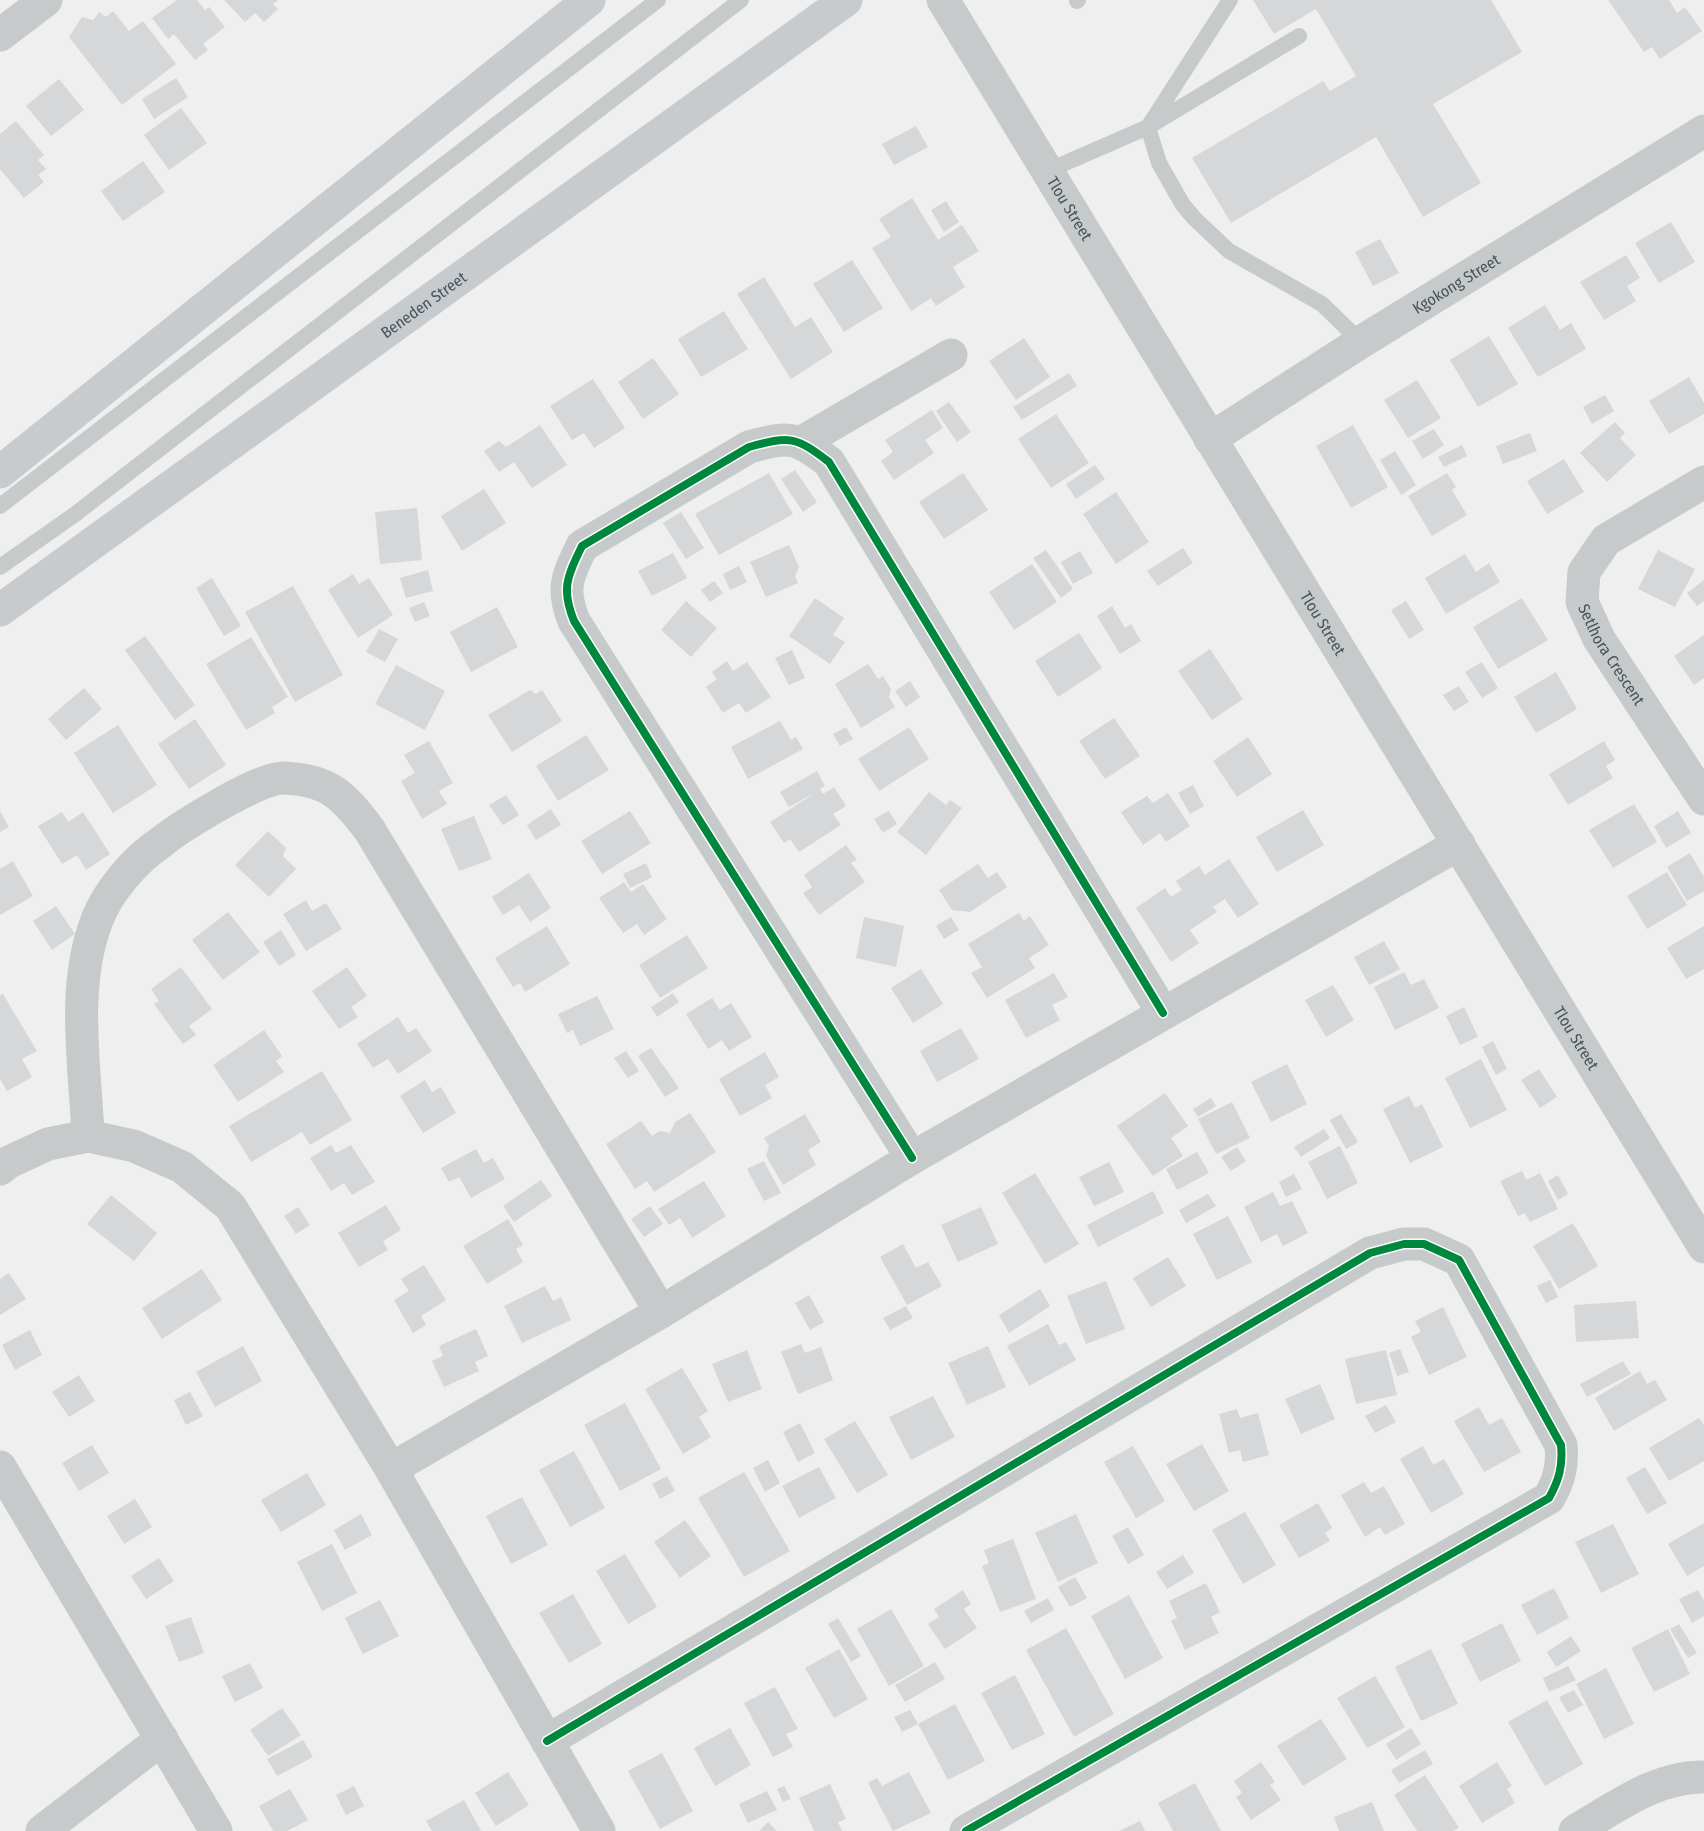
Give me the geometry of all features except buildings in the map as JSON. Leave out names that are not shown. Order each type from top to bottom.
[{"type":"main road","points":[[0,472],[589,0]]},
{"type":"main road","name":"Beneden Street","points":[[0,610],[846,0]]},
{"type":"street","points":[[0,34],[46,0]]},
{"type":"street","name":"Tlou Street","points":[[943,0],[1704,1247]]},
{"type":"street","name":"Kgokong Street","points":[[1210,439],[1361,342],[1704,131]]},
{"type":"street","points":[[802,442],[951,355]]},
{"type":"street","points":[[912,1158],[580,632],[565,599],[570,571],[582,546],[749,447],[776,440],[802,442],[829,462],[1163,1013]]},
{"type":"street","name":"Setlhora Crescent","points":[[1704,482],[1606,540],[1584,572],[1582,602],[1599,639],[1704,799]]},
{"type":"street","points":[[88,1136],[82,990],[97,918],[112,892],[129,871],[159,843],[242,792],[281,777],[320,784],[345,797],[369,829],[661,1312]]},
{"type":"street","points":[[392,1469],[661,1312],[912,1158],[1460,844]]},
{"type":"street","points":[[3,1159],[48,1144],[88,1136],[134,1146],[182,1167],[230,1206],[392,1469],[599,1831]]},
{"type":"street","points":[[547,1741],[1370,1253],[1404,1244],[1424,1244],[1459,1260],[1561,1445],[1562,1463],[1558,1482],[1549,1498],[966,1831]]},
{"type":"street","points":[[0,1467],[9,1505],[162,1739],[216,1831]]},
{"type":"street","points":[[42,1831],[162,1739]]},
{"type":"street","points":[[1575,1831],[1655,1785],[1687,1777],[1704,1777]]},
{"type":"lane","points":[[0,506],[658,0]]},
{"type":"lane","points":[[0,567],[92,500],[741,0]]},
{"type":"lane","points":[[1148,127],[1230,0]]},
{"type":"lane","points":[[1047,171],[1148,127],[1299,36]]},
{"type":"lane","points":[[1148,127],[1164,172],[1183,205],[1195,219],[1229,251],[1322,304],[1361,342]]},
{"type":"cycle path","points":[[912,1158],[574,621],[570,610],[567,591],[569,575],[582,546],[749,447],[774,441],[792,441],[808,447],[829,462],[1163,1013]]},
{"type":"cycle path","points":[[547,1741],[1370,1253],[1404,1244],[1424,1244],[1459,1260],[1561,1445],[1560,1473],[1549,1498],[966,1831]]}]
